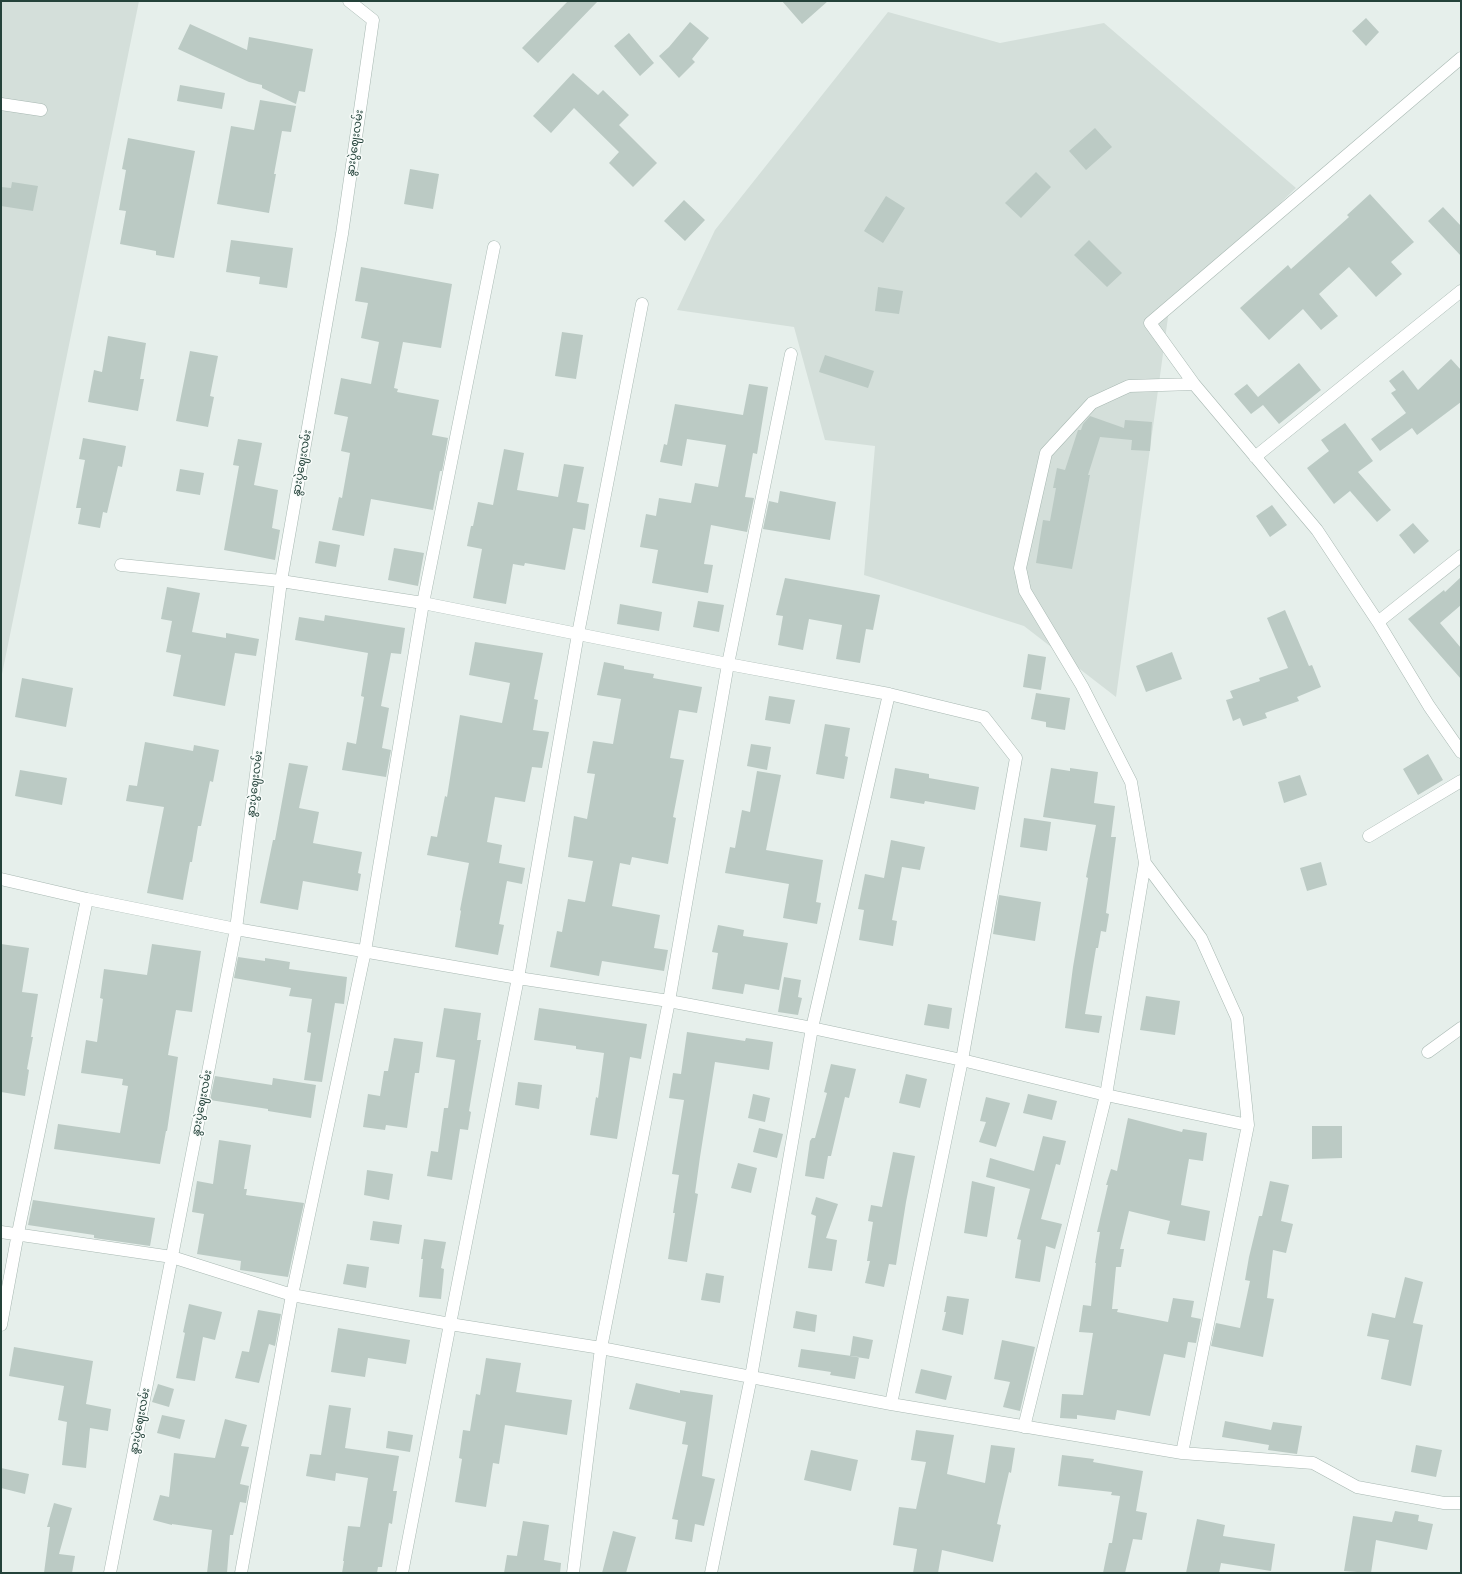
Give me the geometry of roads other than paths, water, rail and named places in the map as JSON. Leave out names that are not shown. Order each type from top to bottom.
[{"type":"street","name":"နွားပွဲဈေးလမ်း","points":[[110,1573],[236,929],[281,581],[342,234],[372,20],[349,1]]},
{"type":"street","points":[[1461,58],[1150,323],[1194,384],[1317,530],[1378,622],[1429,706],[1461,752]]},
{"type":"street","points":[[1,104],[41,110]]},
{"type":"street","points":[[241,1573],[292,1295],[365,952],[423,603],[494,247]]},
{"type":"street","points":[[1255,457],[1461,291]]},
{"type":"street","points":[[402,1573],[518,978],[578,634],[642,304]]},
{"type":"street","points":[[573,1573],[601,1348],[669,1002],[728,664],[791,354]]},
{"type":"street","points":[[1024,1427],[1106,1095],[1145,864],[1131,782],[1082,686],[1025,591],[1020,568],[1046,453],[1092,403],[1129,386],[1194,384]]},
{"type":"street","points":[[1378,622],[1461,556]]},
{"type":"street","points":[[121,565],[281,581],[423,603],[728,664],[889,694],[984,717],[1016,758],[962,1060],[891,1404]]},
{"type":"street","points":[[711,1573],[751,1377],[812,1028],[889,694]]},
{"type":"street","points":[[1369,836],[1461,781]]},
{"type":"street","points":[[1145,864],[1202,938],[1237,1018],[1248,1125],[1182,1453]]},
{"type":"street","points":[[1,879],[87,899],[236,929],[518,978],[669,1002],[812,1028],[962,1060],[1106,1095],[1248,1125]]},
{"type":"street","points":[[1,1325],[18,1233],[87,899]]},
{"type":"street","points":[[1428,1052],[1461,1028]]},
{"type":"street","points":[[1,1232],[18,1233],[172,1256],[292,1295],[450,1324],[601,1348],[891,1404],[1182,1453],[1313,1463],[1357,1487],[1444,1503],[1461,1503]]}]
